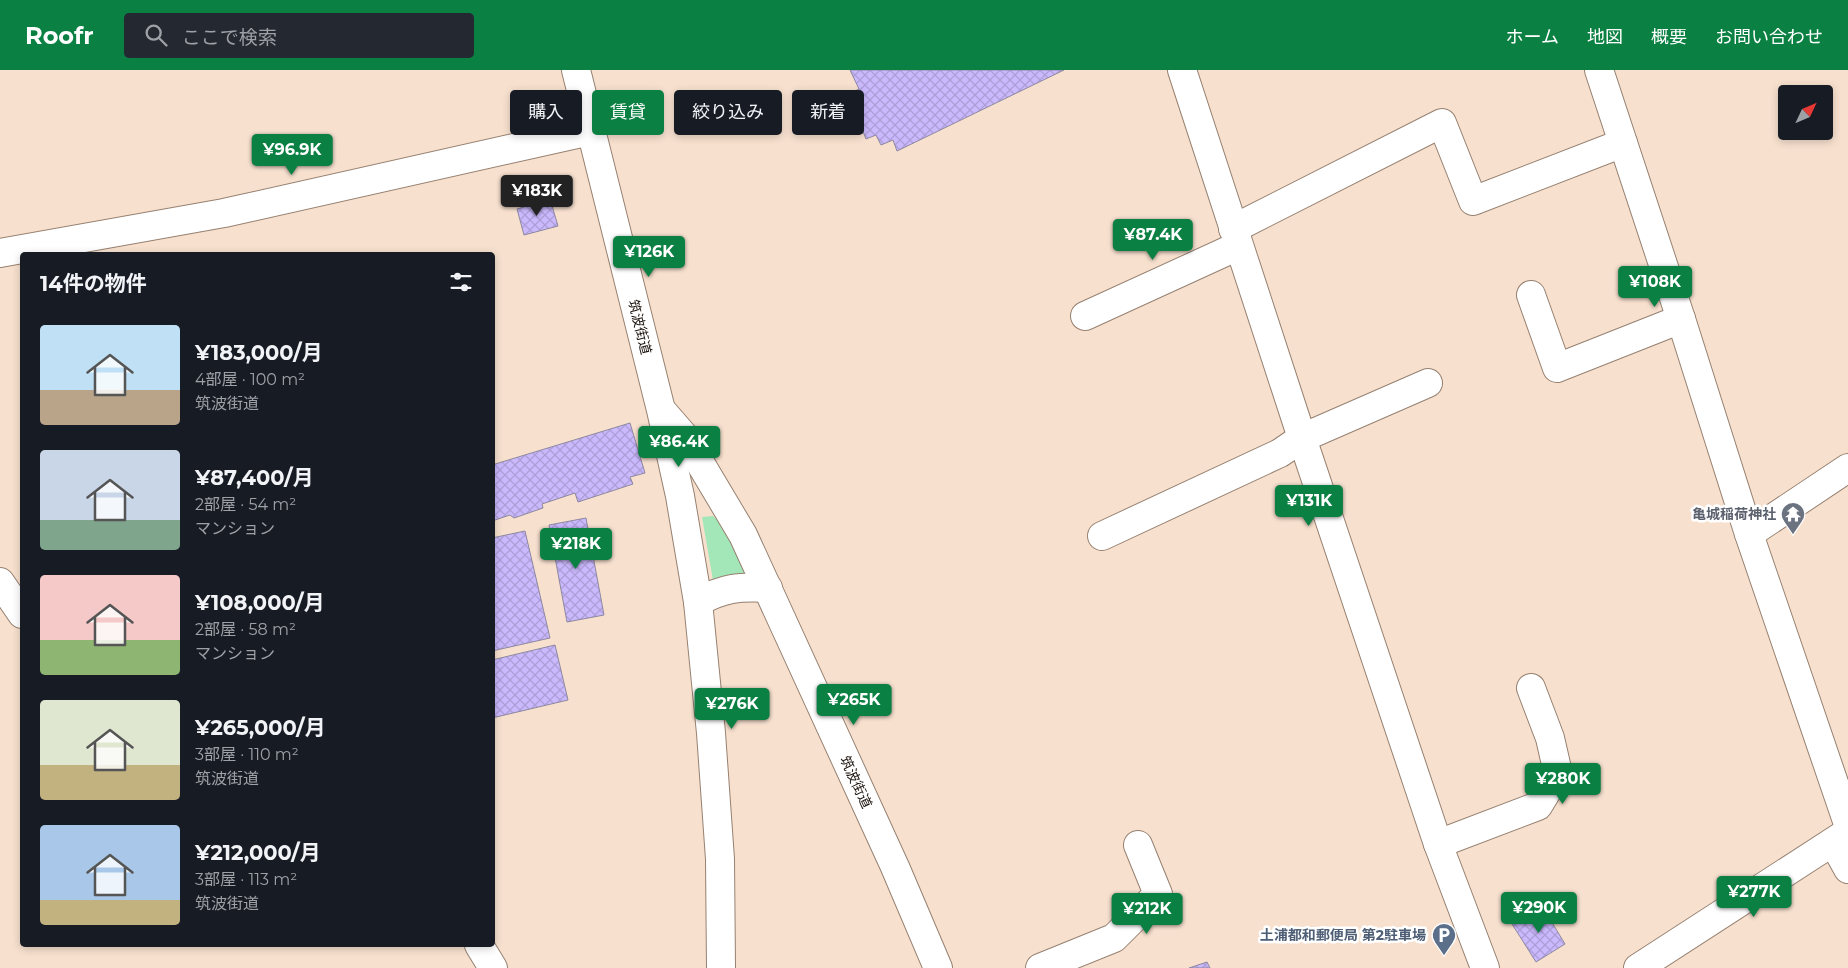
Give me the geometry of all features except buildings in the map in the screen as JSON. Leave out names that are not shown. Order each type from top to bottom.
[{"type":"street","name":"筑波街道","points":[[576,70],[661,410],[680,496],[698,602],[711,733],[720,859],[721,968]]},
{"type":"street","points":[[1182,70],[1302,438],[1438,844],[1485,968]]},
{"type":"street","points":[[1599,70],[1681,319],[1843,833],[1848,869]]},
{"type":"street","points":[[1085,316],[1236,237],[1442,123],[1473,201],[1623,143]]},
{"type":"street","points":[[0,253],[224,213],[590,131]]},
{"type":"street","points":[[1531,295],[1557,368],[1681,319]]},
{"type":"street","points":[[1102,536],[1280,453],[1302,438],[1428,383]]},
{"type":"street","name":"筑波街道","points":[[661,410],[684,436],[743,535],[895,867],[938,968]]},
{"type":"street","points":[[1749,534],[1848,468]]},
{"type":"street","points":[[680,496],[710,498],[726,506]]},
{"type":"street","points":[[0,582],[20,611]]},
{"type":"street","points":[[698,602],[712,594],[736,588],[768,588]]},
{"type":"street","points":[[1438,844],[1538,806],[1558,773],[1550,738],[1530,688]]},
{"type":"street","points":[[1638,968],[1843,833]]},
{"type":"street","points":[[1040,968],[1114,938],[1158,894],[1138,846]]},
{"type":"street","points":[[480,947],[493,968]]},
{"type":"green space","points":[[713,516],[721,523],[752,577],[714,586],[702,517]]},
{"type":"place","name":"亀城稲荷神社","points":[[1793,535]]},
{"type":"place","name":"土浦都和郵便局 第2駐車場","points":[[1444,956]]}]
